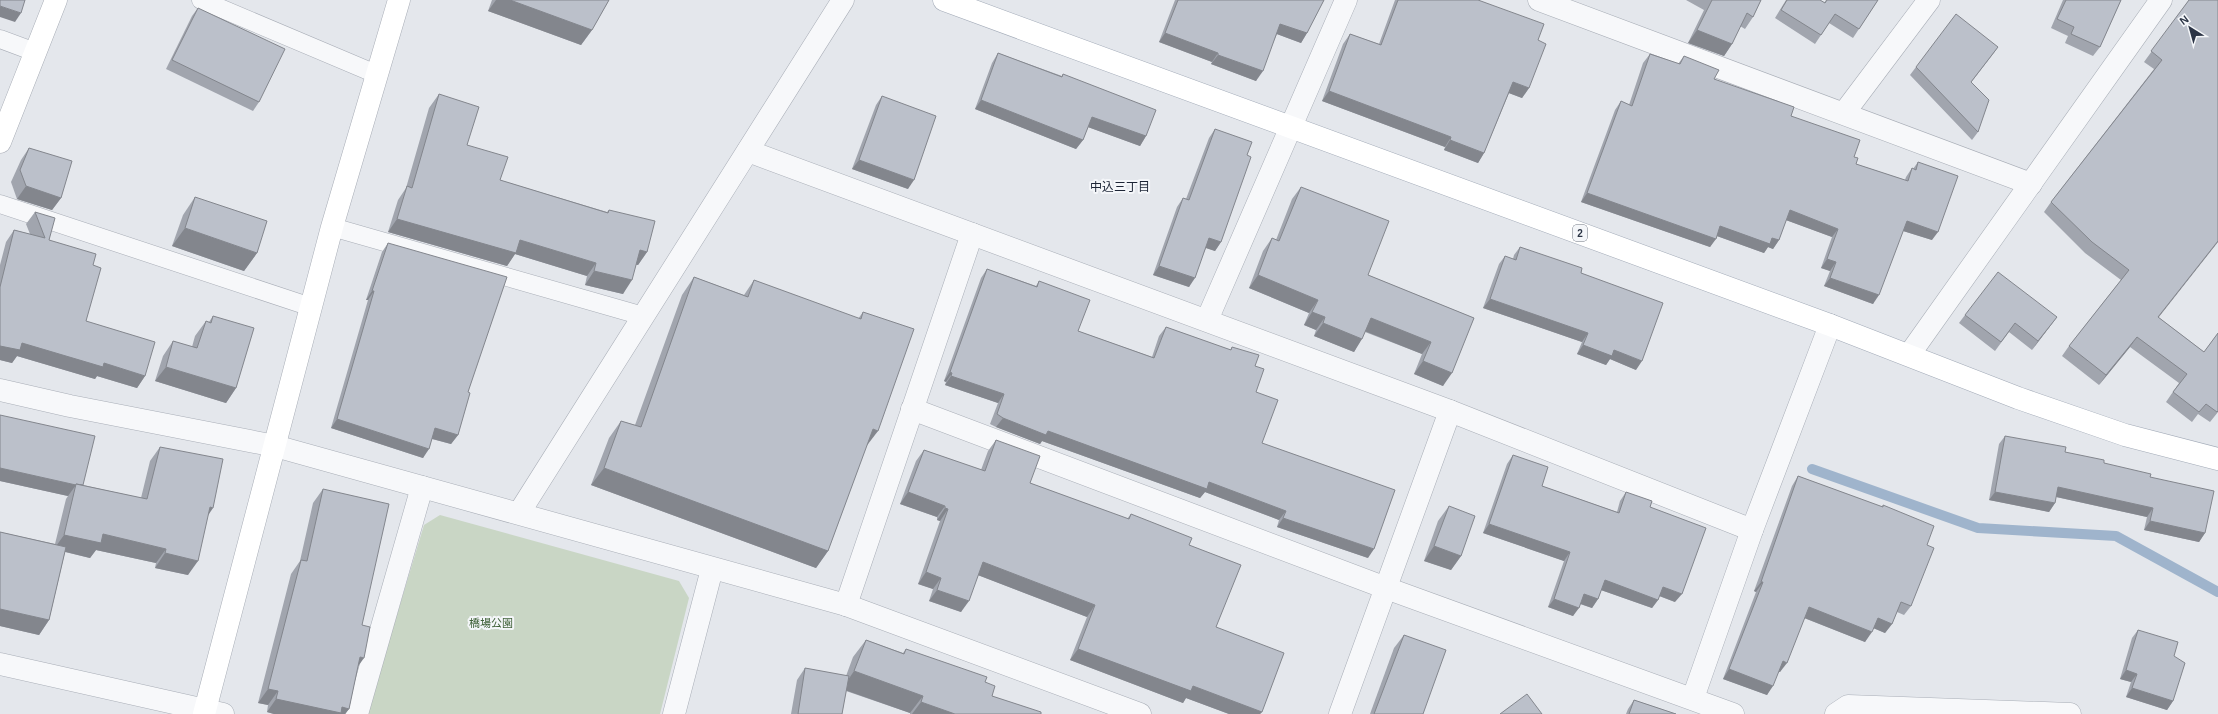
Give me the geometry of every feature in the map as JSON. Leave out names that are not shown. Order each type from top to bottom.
[{"type":"main road","points":[[0,142],[56,0]]},
{"type":"main road","points":[[211,712],[275,446],[332,227],[399,0]]},
{"type":"main road","name":"2","points":[[944,0],[1291,126],[1830,325],[2018,398],[2125,436],[2218,459]]},
{"type":"street","points":[[519,513],[843,0]]},
{"type":"street","points":[[1207,320],[1346,0]]},
{"type":"street","points":[[1539,0],[2031,184]]},
{"type":"street","points":[[1844,113],[1929,0]]},
{"type":"street","points":[[1909,355],[2161,0]]},
{"type":"street","points":[[748,150],[1450,411],[1752,530]]},
{"type":"street","points":[[846,605],[972,234]]},
{"type":"street","points":[[1693,698],[1752,530],[1830,325]]},
{"type":"street","points":[[0,390],[70,406],[275,446],[519,513],[712,569],[846,605],[1140,714]]},
{"type":"street","points":[[912,409],[1386,588],[1693,698],[1733,714]]},
{"type":"street","points":[[1340,714],[1450,411]]},
{"type":"street","points":[[357,714],[422,487]]},
{"type":"street","points":[[674,714],[712,569]]},
{"type":"street","points":[[0,664],[211,712]]},
{"type":"street","points":[[1836,714],[1848,706],[2070,714]]},
{"type":"lane","points":[[201,0],[376,74]]},
{"type":"lane","points":[[0,39],[35,52]]},
{"type":"lane","points":[[0,204],[311,307]]},
{"type":"lane","points":[[332,227],[643,316]]},
{"type":"green space","name":"橋場公園","points":[[440,515],[679,581],[689,598],[660,714],[367,714],[424,525]]},
{"type":"building","points":[[0,0],[25,0],[21,13],[0,6]]},
{"type":"building","points":[[510,0],[609,0],[592,30]]},
{"type":"building","points":[[1178,0],[1324,0],[1307,33],[1280,24],[1263,71],[1218,55],[1218,53],[1165,33]]},
{"type":"building","points":[[1398,0],[1478,0],[1544,24],[1538,40],[1546,44],[1529,88],[1513,82],[1484,153],[1450,140],[1451,137],[1329,91],[1350,34],[1381,45]]},
{"type":"building","points":[[1712,0],[1761,0],[1753,17],[1747,13],[1732,44],[1697,30]]},
{"type":"building","points":[[1787,0],[1820,0],[1825,3],[1827,0],[1878,0],[1859,29],[1835,14],[1821,35],[1781,10]]},
{"type":"building","points":[[2066,0],[2121,0],[2100,47],[2071,34],[2074,27],[2057,19]]},
{"type":"building","points":[[2189,0],[2218,0],[2218,241],[2158,317],[2204,352],[2218,333],[2217,412],[2206,404],[2199,412],[2173,392],[2187,374],[2137,337],[2106,375],[2069,346],[2129,270],[2092,242],[2051,202],[2162,60],[2151,51]]},
{"type":"building","points":[[198,8],[285,49],[259,102],[172,60]]},
{"type":"building","points":[[1956,14],[1998,47],[1971,82],[1989,100],[1978,132],[1916,67]]},
{"type":"building","points":[[998,53],[1062,77],[1063,74],[1156,110],[1146,136],[1092,117],[1083,140],[981,100]]},
{"type":"building","points":[[1650,54],[1680,64],[1684,56],[1719,70],[1714,79],[1794,107],[1791,116],[1860,140],[1854,157],[1858,158],[1856,164],[1908,181],[1912,168],[1916,170],[1918,162],[1958,176],[1938,232],[1907,221],[1879,295],[1830,278],[1836,262],[1827,259],[1838,229],[1790,210],[1779,240],[1772,238],[1770,244],[1720,226],[1716,239],[1587,193],[1621,101],[1632,106]]},
{"type":"building","points":[[439,94],[479,107],[467,145],[508,157],[500,180],[608,213],[609,210],[655,221],[647,252],[640,250],[632,280],[594,271],[596,263],[520,240],[516,253],[397,219],[407,186],[412,188]]},
{"type":"building","points":[[882,96],[936,116],[914,180],[859,160]]},
{"type":"building","points":[[1215,129],[1252,142],[1247,155],[1251,157],[1221,242],[1209,238],[1195,278],[1159,266],[1183,198],[1189,200]]},
{"type":"building","points":[[29,148],[72,161],[61,198],[26,186],[20,170]]},
{"type":"building","points":[[1301,187],[1389,221],[1368,275],[1474,318],[1452,373],[1423,361],[1431,342],[1371,318],[1362,339],[1323,323],[1325,317],[1312,312],[1318,300],[1258,275],[1272,238],[1279,241]]},
{"type":"building","points":[[195,197],[267,221],[257,253],[185,228]]},
{"type":"building","points":[[35,212],[55,218],[49,240],[96,254],[93,265],[101,268],[86,321],[155,342],[145,376],[104,363],[103,367],[22,343],[20,350],[0,346],[0,287],[14,230],[45,238]]},
{"type":"building","points":[[388,243],[507,277],[468,392],[470,393],[458,435],[435,428],[429,449],[337,419],[374,291],[372,291]]},
{"type":"building","points":[[1520,247],[1582,268],[1581,273],[1663,303],[1642,361],[1614,350],[1612,356],[1583,345],[1588,333],[1490,299],[1505,256],[1516,260]]},
{"type":"building","points":[[987,269],[1037,287],[1039,281],[1090,300],[1078,331],[1154,358],[1166,327],[1231,350],[1232,347],[1259,355],[1255,366],[1264,369],[1256,392],[1278,400],[1262,443],[1395,490],[1374,549],[1283,518],[1286,511],[1209,482],[1207,489],[1048,431],[1046,435],[1003,418],[997,414],[1004,394],[951,376],[952,373],[950,372]]},
{"type":"building","points":[[1998,272],[2057,317],[2038,341],[2015,323],[2001,342],[1965,315]]},
{"type":"building","points":[[694,277],[748,297],[754,280],[861,319],[863,312],[914,329],[878,431],[873,429],[828,551],[604,468],[621,421],[641,427]]},
{"type":"building","points":[[213,316],[254,328],[236,388],[166,367],[173,341],[197,348],[206,321],[211,323]]},
{"type":"building","points":[[0,415],[95,436],[83,485],[76,485],[0,468]]},
{"type":"building","points":[[2005,436],[2066,447],[2065,452],[2104,460],[2104,463],[2151,474],[2150,477],[2214,491],[2205,533],[2150,521],[2153,508],[2058,487],[2055,503],[1995,492]]},
{"type":"building","points":[[996,440],[1040,456],[1030,483],[1129,519],[1131,514],[1192,538],[1189,545],[1241,565],[1216,627],[1284,653],[1262,712],[1193,686],[1191,691],[1078,649],[1095,605],[983,562],[969,601],[937,590],[941,578],[926,572],[948,509],[945,508],[945,506],[908,492],[924,450],[985,471]]},
{"type":"building","points":[[160,447],[223,459],[213,508],[210,507],[198,561],[165,553],[166,549],[103,534],[101,543],[64,535],[76,484],[147,499]]},
{"type":"building","points":[[1513,455],[1548,467],[1542,486],[1619,513],[1626,492],[1652,501],[1650,507],[1706,528],[1682,594],[1663,587],[1658,600],[1605,580],[1598,599],[1584,594],[1579,608],[1554,599],[1570,552],[1489,524]]},
{"type":"building","points":[[1798,476],[1883,507],[1883,505],[1934,526],[1927,545],[1934,548],[1911,606],[1901,602],[1892,624],[1878,618],[1872,632],[1809,607],[1787,663],[1783,661],[1773,686],[1729,669],[1763,582],[1761,582]]},
{"type":"building","points":[[323,489],[389,504],[362,625],[370,627],[364,658],[360,657],[349,709],[342,707],[341,713],[276,699],[278,691],[268,689],[301,560],[307,561]]},
{"type":"building","points":[[1449,506],[1475,516],[1461,556],[1434,546]]},
{"type":"building","points":[[0,532],[66,547],[49,620],[0,609]]},
{"type":"building","points":[[2138,630],[2178,642],[2174,656],[2185,663],[2173,701],[2132,688],[2137,674],[2126,670]]},
{"type":"building","points":[[1404,635],[1446,650],[1423,714],[1374,714]]},
{"type":"building","points":[[866,640],[904,654],[906,649],[987,677],[985,682],[995,686],[992,696],[1041,712],[1041,714],[955,714],[921,702],[923,696],[854,671]]},
{"type":"building","points":[[805,668],[849,676],[842,714],[798,714]]},
{"type":"building","points":[[1527,694],[1542,714],[1500,714]]},
{"type":"building","points":[[1634,700],[1676,714],[1629,714]]},
{"type":"waterway","points":[[1812,469],[1978,528],[2116,536],[2218,592]]},
{"type":"district","name":"中込三丁目","points":[[1120,187]]}]
